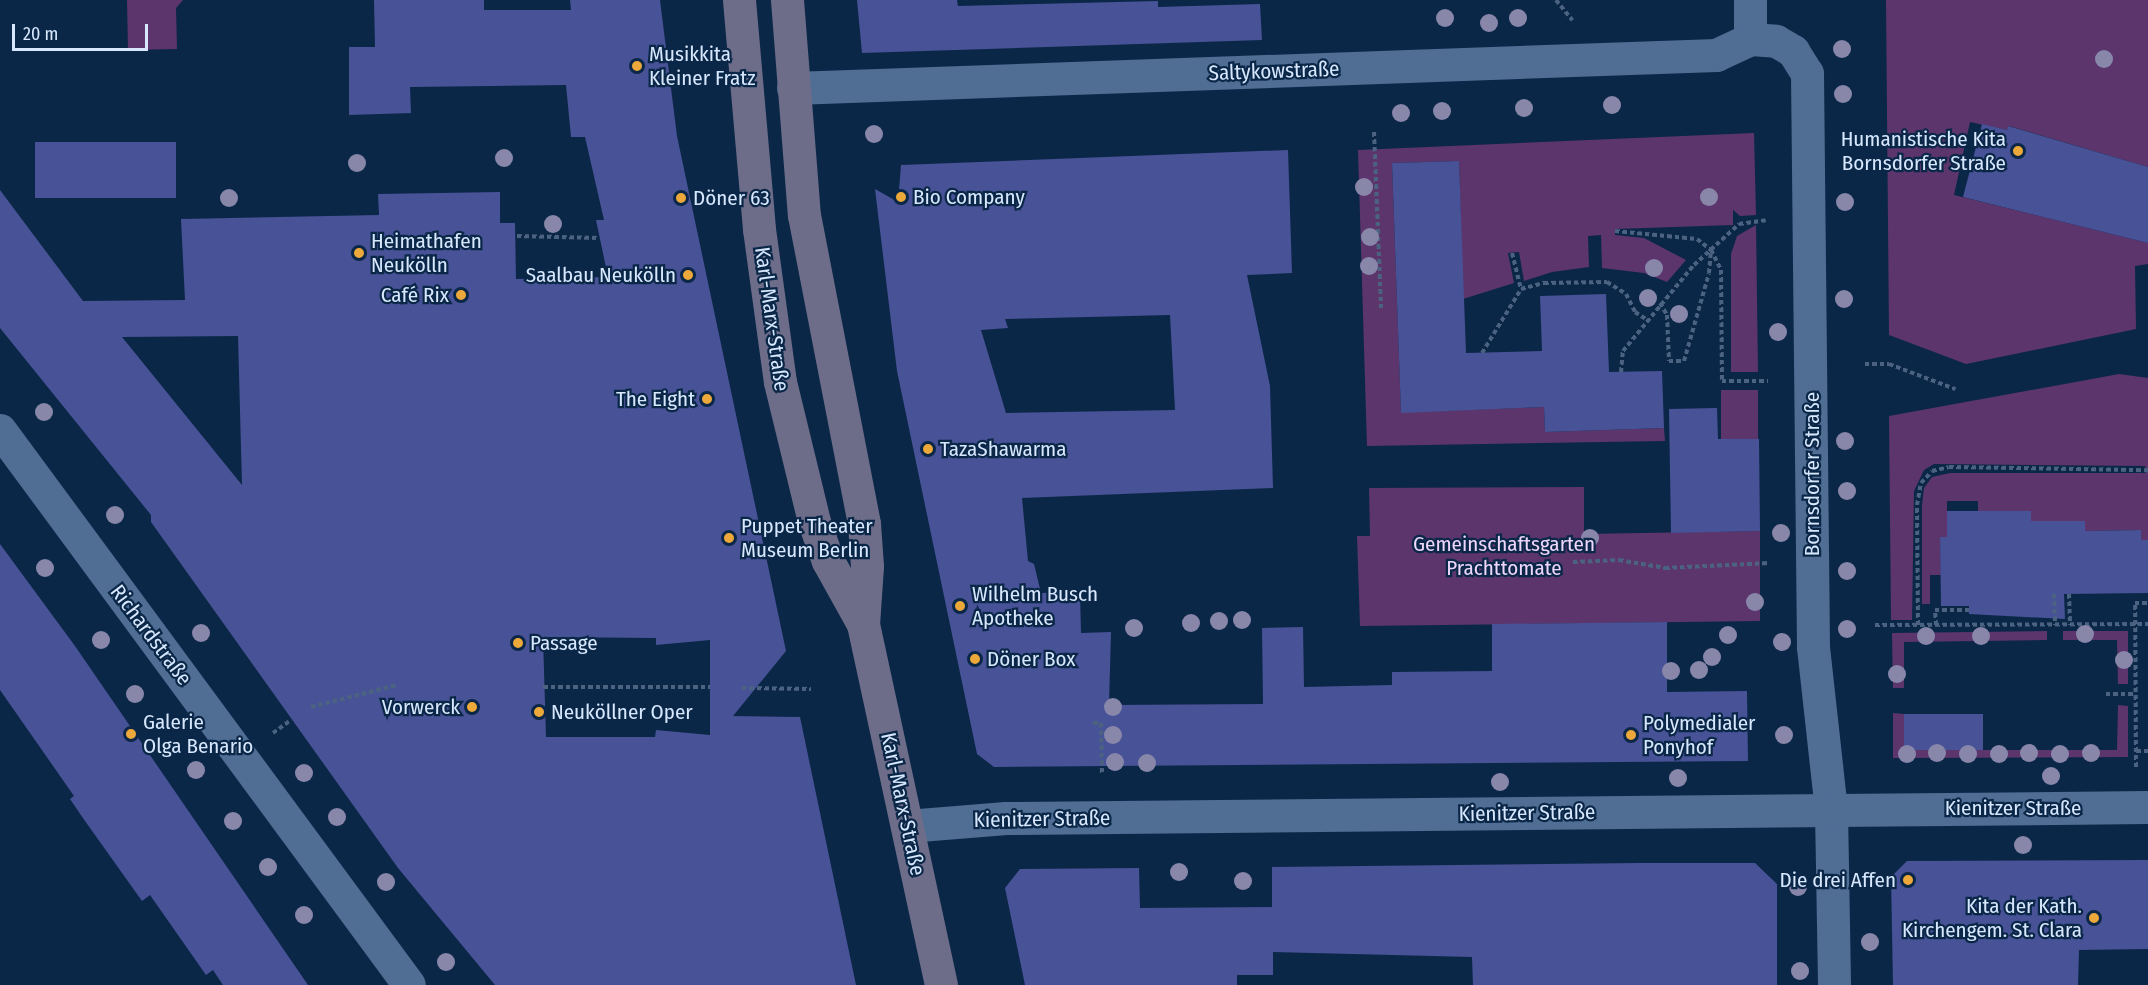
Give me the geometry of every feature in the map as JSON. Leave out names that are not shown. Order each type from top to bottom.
[{"type":"main road","name":"Karl-Marx-Straße","points":[[739,0],[759,229],[780,382],[814,522],[828,561],[863,624]]},
{"type":"main road","name":"Karl-Marx-Straße","points":[[788,0],[804,215],[864,524],[867,566],[863,624],[941,985]]},
{"type":"street","points":[[1750,0],[1750,39]]},
{"type":"street","name":"Saltykowstraße","points":[[793,88],[1716,55],[1750,39]]},
{"type":"street","name":"Bornsdorfer Straße","points":[[1750,39],[1776,41],[1793,51],[1808,73],[1813,647],[1832,810],[1834,985]]},
{"type":"street","name":"Richardstraße","points":[[0,430],[409,985]]},
{"type":"street","name":"Kienitzer Straße","points":[[907,826],[1006,818],[2148,807]]},
{"type":"path","points":[[1556,0],[1568,11],[1575,27]]},
{"type":"path","points":[[1374,132],[1381,308]]},
{"type":"path","points":[[1621,372],[1623,351],[1649,321],[1660,303],[1739,224],[1766,220]]},
{"type":"path","points":[[1615,231],[1697,239],[1711,250],[1721,270],[1722,381],[1768,381]]},
{"type":"path","points":[[517,237],[599,238]]},
{"type":"path","points":[[1660,303],[1667,315],[1669,361],[1684,361],[1709,273],[1711,250]]},
{"type":"path","points":[[1482,353],[1521,289],[1512,253]]},
{"type":"path","points":[[1521,289],[1576,280],[1606,282],[1626,294],[1635,312],[1649,321]]},
{"type":"path","points":[[1865,364],[1889,364],[1955,389]]},
{"type":"path","points":[[1918,625],[1917,505],[1921,483],[1932,471],[1949,467],[2148,470]]},
{"type":"path","points":[[1573,562],[1619,560],[1665,568],[1770,563]]},
{"type":"path","points":[[2054,594],[2055,625]]},
{"type":"path","points":[[2069,594],[2070,625]]},
{"type":"path","points":[[2136,767],[2135,603],[2148,603]]},
{"type":"path","points":[[1936,625],[1935,610],[1969,610]]},
{"type":"path","points":[[1875,626],[2148,624]]},
{"type":"path","points":[[311,707],[397,685]]},
{"type":"path","points":[[543,687],[710,687]]},
{"type":"path","points":[[742,688],[811,688]]},
{"type":"path","points":[[2106,694],[2135,694]]},
{"type":"path","points":[[281,728],[291,720]]},
{"type":"path","points":[[1093,723],[1101,723],[1102,774]]},
{"type":"path","points":[[2136,751],[2148,751]]},
{"type":"green space","points":[[127,0],[183,0],[176,8],[177,49],[128,50]]},
{"type":"green space","name":"Humanistische Kita Bornsdorfer Straße","points":[[1886,0],[2148,0],[2148,167],[2009,126],[2007,130],[1970,122],[1954,195],[2148,243],[2148,264],[2135,266],[2136,329],[1966,364],[1889,335]]},
{"type":"green space","points":[[1754,133],[1756,215],[1740,216],[1733,210],[1733,225],[1615,229],[1615,235],[1644,238],[1686,260],[1667,282],[1644,273],[1602,268],[1601,235],[1588,236],[1589,267],[1552,272],[1524,281],[1519,252],[1508,253],[1514,283],[1463,299],[1459,161],[1392,163],[1401,412],[1544,407],[1545,432],[1664,428],[1665,441],[1367,446],[1358,150]]},
{"type":"green space","points":[[1756,225],[1758,372],[1731,372],[1731,254],[1737,236]]},
{"type":"green space","points":[[2119,374],[2148,378],[2148,540],[2141,540],[2141,530],[2085,531],[2084,521],[2031,521],[2031,511],[1978,511],[1978,501],[1947,501],[1947,537],[1940,537],[1941,575],[1930,575],[1930,604],[1922,604],[1922,505],[1924,488],[1932,477],[1950,473],[2146,473],[2145,466],[1934,464],[1924,470],[1914,491],[1912,620],[1891,620],[1889,416]]},
{"type":"green space","points":[[1721,390],[1758,390],[1758,439],[1721,439]]},
{"type":"green space","name":"Gemeinschaftsgarten Prachttomate","points":[[1584,487],[1584,534],[1760,531],[1760,621],[1360,626],[1357,536],[1370,536],[1369,488]]},
{"type":"green space","points":[[2047,631],[2047,640],[1904,642],[1904,688],[1893,688],[1892,633]]},
{"type":"green space","points":[[2063,631],[2128,631],[2128,684],[2118,684],[2117,640],[2063,640]]},
{"type":"green space","points":[[2118,705],[2128,706],[2128,757],[1893,758],[1893,713],[1904,714],[1906,750],[2117,750]]},
{"type":"building","points":[[374,0],[484,0],[484,10],[571,10],[570,0],[660,0],[677,136],[786,651],[733,716],[800,717],[856,985],[495,985],[398,868],[151,522],[151,515],[0,328],[0,190],[83,301],[185,300],[181,219],[379,215],[378,194],[500,192],[500,223],[515,223],[516,279],[608,277],[596,220],[604,220],[585,137],[571,137],[566,85],[410,87],[411,113],[349,115],[349,47],[375,47]],"holes":[[[238,336],[242,485],[122,337]],[[543,637],[656,638],[656,645],[710,640],[710,735],[656,730],[655,737],[546,737]]]},
{"type":"building","points":[[857,0],[957,0],[958,6],[1158,1],[1158,7],[1260,4],[1262,40],[862,53]]},
{"type":"building","points":[[1982,124],[2007,130],[2008,126],[2148,167],[2148,243],[1963,197]]},
{"type":"building","points":[[35,142],[176,142],[176,198],[35,198]]},
{"type":"building","points":[[1288,150],[1292,273],[1247,275],[1270,386],[1273,488],[1022,498],[1028,561],[1034,564],[1041,593],[1080,592],[1081,633],[1111,632],[1109,705],[1263,704],[1262,628],[1303,627],[1304,687],[1392,685],[1392,672],[1492,671],[1492,624],[1667,622],[1667,692],[1747,691],[1748,761],[994,767],[977,754],[897,371],[875,189],[898,202],[901,165]],"holes":[[[1170,315],[1175,410],[1006,413],[981,330],[1008,328],[1005,319]]]},
{"type":"building","points":[[1459,161],[1466,353],[1542,351],[1540,296],[1606,294],[1609,372],[1662,371],[1664,428],[1545,432],[1544,407],[1401,413],[1392,163]]},
{"type":"building","points":[[1717,408],[1718,439],[1759,439],[1760,531],[1671,533],[1669,409]]},
{"type":"building","points":[[1947,511],[2031,511],[2031,521],[2085,521],[2085,531],[2141,530],[2141,540],[2148,540],[2148,593],[2064,594],[2065,619],[1969,614],[1969,606],[1941,606],[1940,537],[1947,537]]},
{"type":"building","points":[[0,544],[75,646],[308,985],[223,985],[213,970],[206,975],[150,895],[142,901],[85,821],[70,799],[74,796],[0,690]]},
{"type":"building","points":[[1904,714],[1983,714],[1983,750],[1904,750]]},
{"type":"building","points":[[2148,860],[2148,949],[2079,950],[2078,985],[1893,985],[1891,877],[1907,861]]},
{"type":"building","points":[[1755,863],[1777,884],[1777,985],[1473,985],[1472,957],[1273,952],[1273,975],[1237,975],[1237,985],[1025,985],[1005,888],[1020,869],[1139,868],[1140,908],[1272,907],[1272,867]]},
{"type":"place","name":"Musikkita Kleiner Fratz","points":[[637,66]]},
{"type":"place","name":"Humanistische Kita Bornsdorfer Straße","points":[[2018,151]]},
{"type":"place","name":"Bio Company","points":[[901,197]]},
{"type":"place","name":"Döner 63","points":[[681,198]]},
{"type":"place","name":"Heimathafen Neukölln","points":[[359,253]]},
{"type":"place","name":"Saalbau Neukölln","points":[[688,275]]},
{"type":"place","name":"Café Rix","points":[[461,295]]},
{"type":"place","name":"The Eight","points":[[707,399]]},
{"type":"place","name":"TazaShawarma","points":[[928,449]]},
{"type":"place","name":"Puppet Theater Museum Berlin","points":[[729,538]]},
{"type":"place","name":"Wilhelm Busch Apotheke","points":[[960,606]]},
{"type":"place","name":"Passage","points":[[518,643]]},
{"type":"place","name":"Döner Box","points":[[975,659]]},
{"type":"place","name":"Vorwerck","points":[[472,707]]},
{"type":"place","name":"Neuköllner Oper","points":[[539,712]]},
{"type":"place","name":"Galerie Olga Benario","points":[[131,734]]},
{"type":"place","name":"Polymedialer Ponyhof","points":[[1631,735]]},
{"type":"place","name":"Die drei Affen","points":[[1908,880]]},
{"type":"place","name":"Kita der Kath. Kirchengem. St. Clara","points":[[2094,918]]}]
